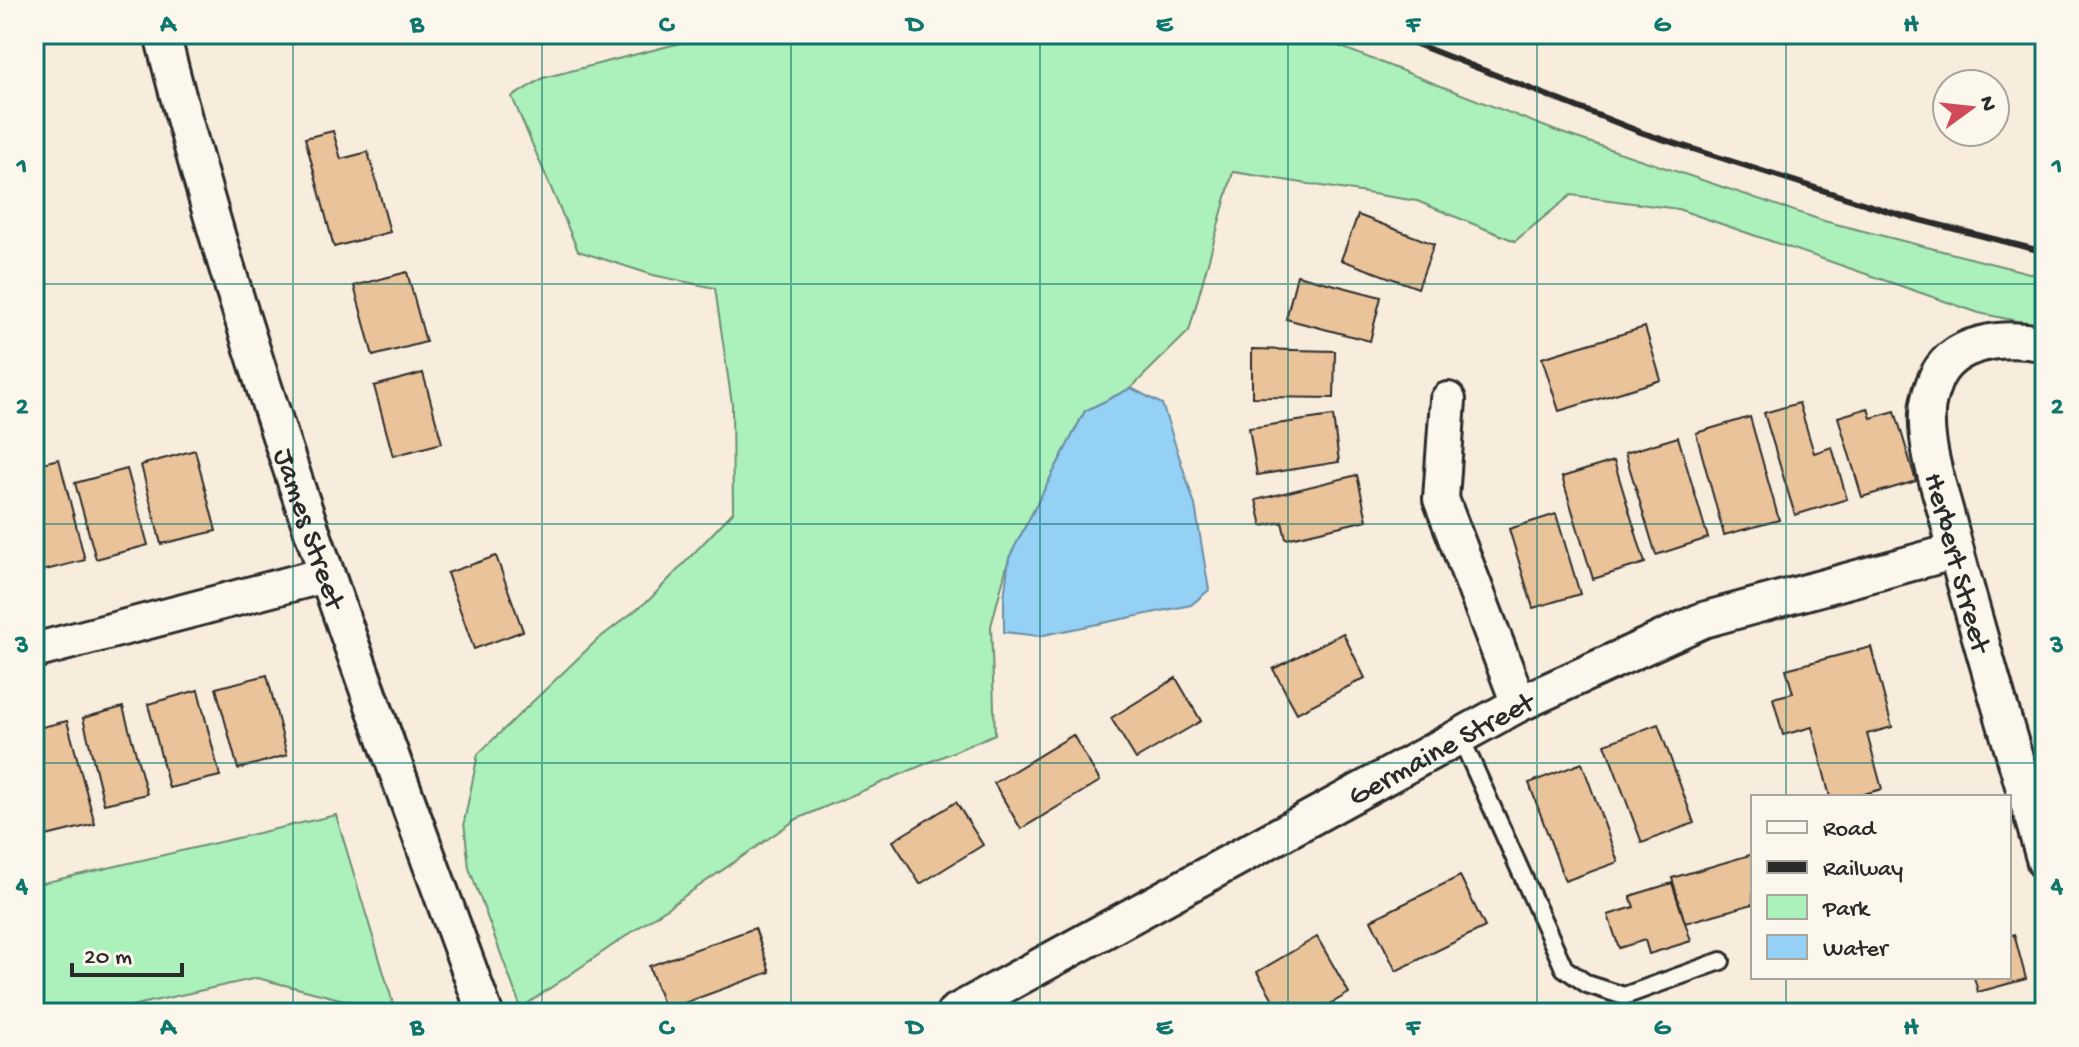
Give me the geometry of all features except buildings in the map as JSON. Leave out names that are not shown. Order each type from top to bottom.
[{"type":"street","name":"James Street","points":[[162,34],[194,160],[232,288],[325,575],[485,1013]]},
{"type":"street","name":"Herbert Street","points":[[2045,344],[2001,339],[1969,347],[1950,361],[1934,380],[1926,412],[1930,450],[1956,551],[2045,862]]},
{"type":"street","points":[[1448,400],[1441,499],[1519,704]]},
{"type":"street","name":"Germaine Street","points":[[954,1013],[1519,704],[1703,620],[1956,551]]},
{"type":"street","points":[[34,651],[325,575]]},
{"type":"lane","points":[[1460,736],[1564,968],[1587,984],[1624,996],[1721,961]]},
{"type":"green space","points":[[707,34],[1308,34],[1556,131],[1824,221],[2045,277],[2045,327],[1979,313],[1678,209],[1571,195],[1515,241],[1417,201],[1233,172],[1189,331],[1131,388],[1085,411],[1009,558],[991,626],[995,734],[797,819],[521,1008],[469,868],[464,822],[478,754],[597,640],[650,599],[733,512],[732,404],[715,288],[653,275],[578,251],[512,97],[543,78]]},
{"type":"green space","points":[[336,815],[396,1013],[257,978],[100,1013],[34,1013],[34,885]]},
{"type":"water","points":[[1131,388],[1162,404],[1195,505],[1209,590],[1191,605],[1039,636],[1004,632],[1009,558],[1085,411]]},
{"type":"railway","points":[[1391,34],[1643,133],[1900,215],[2045,252]]}]
